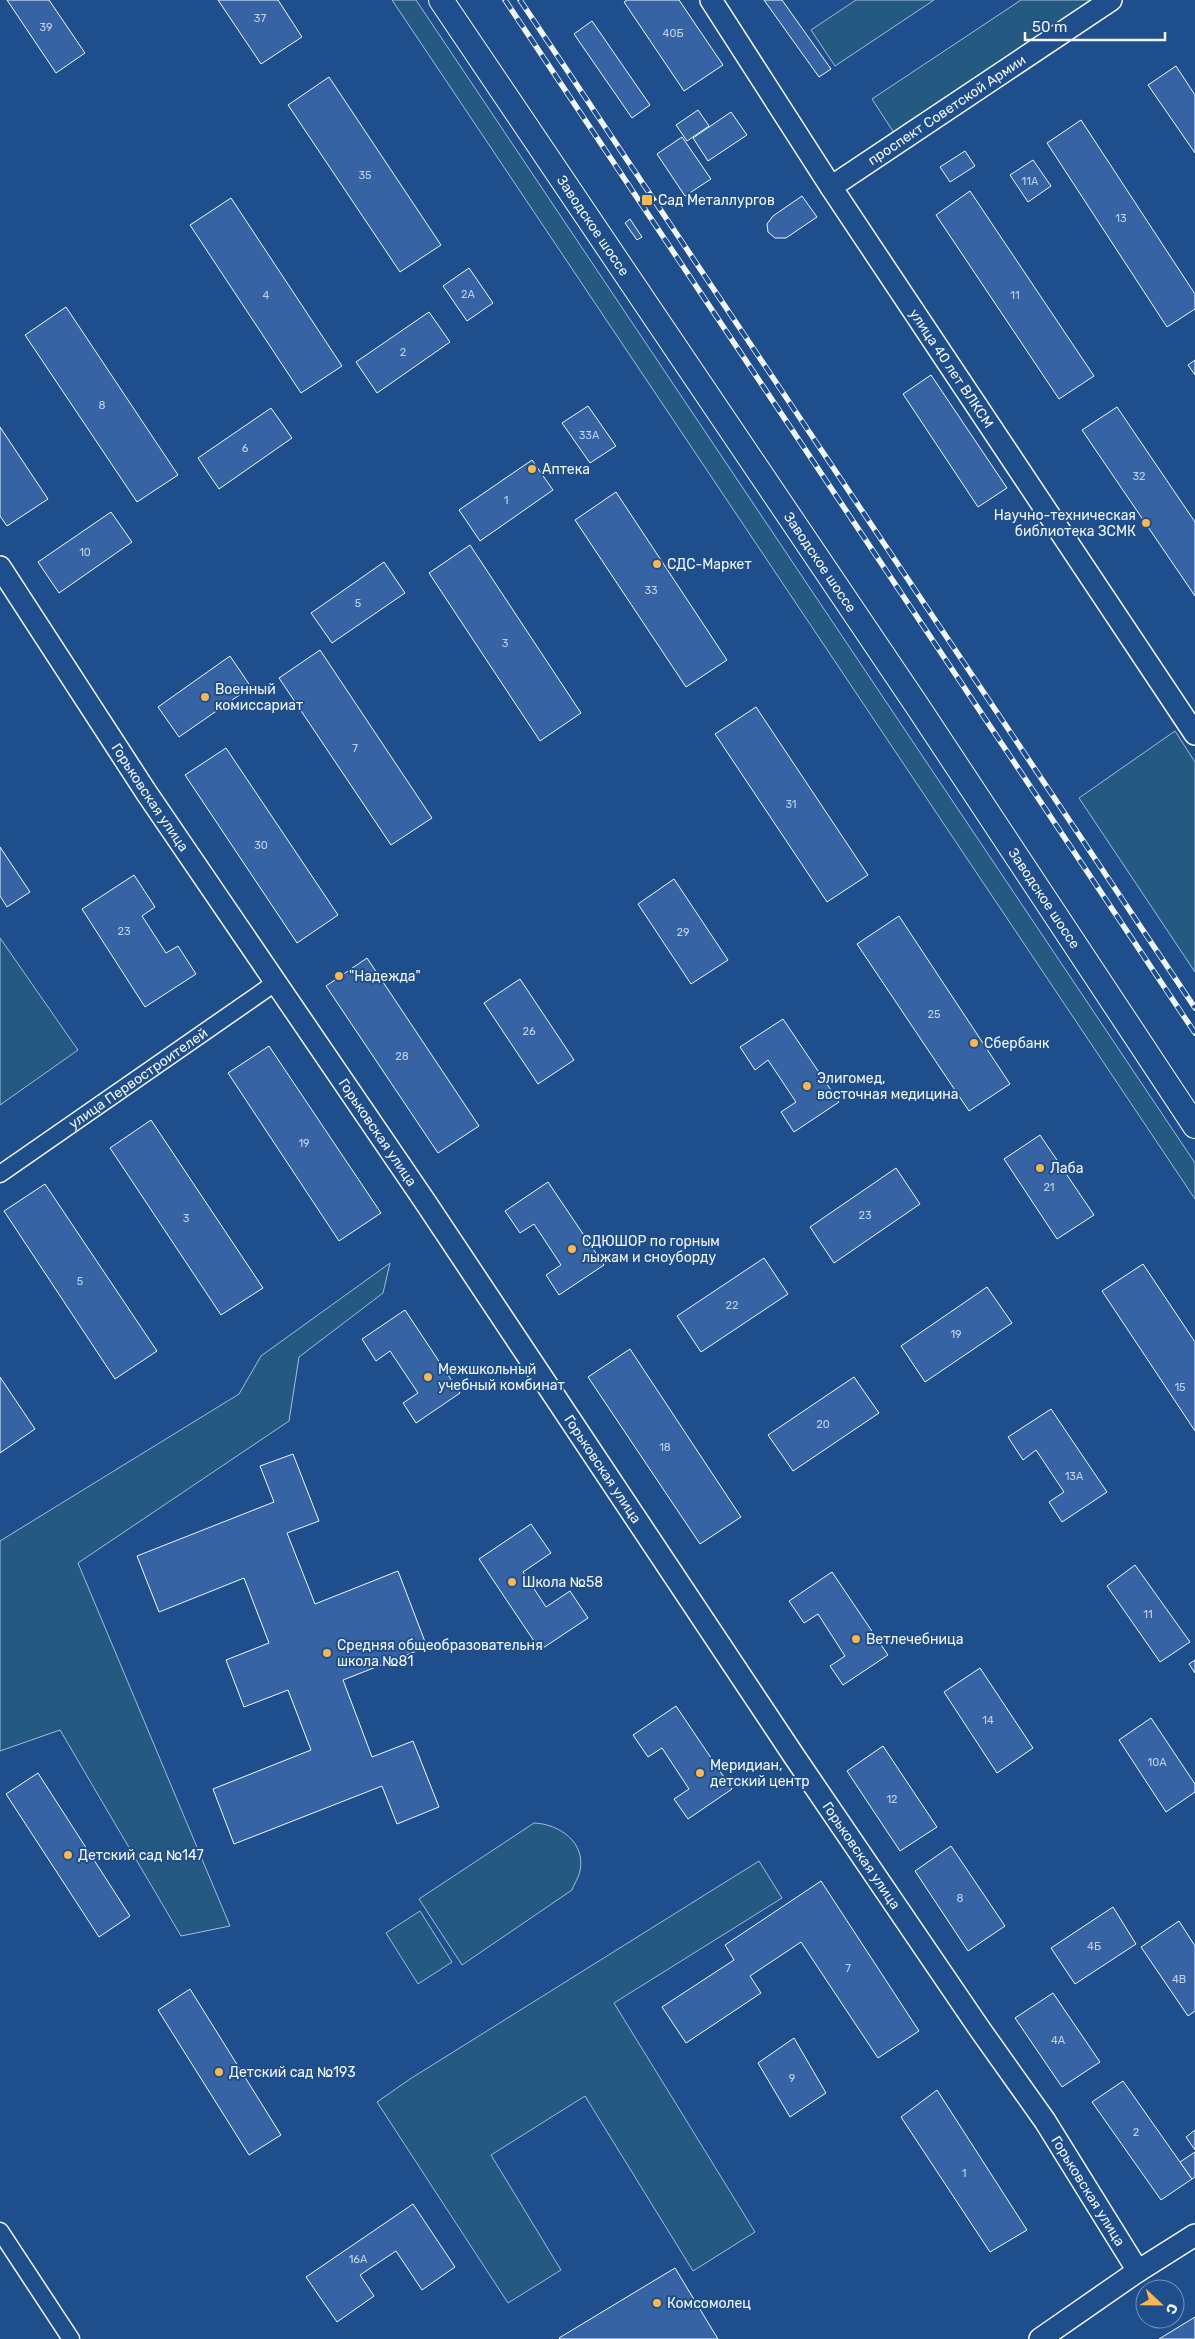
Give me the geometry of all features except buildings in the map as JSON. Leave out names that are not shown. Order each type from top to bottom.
[{"type":"main road","name":"Заводское шоссе","points":[[441,0],[916,704],[1195,1126]]},
{"type":"street","name":"улица 40 лет ВЛКСМ","points":[[711,0],[831,187],[1195,734]]},
{"type":"street","name":"проспект Советской Армии","points":[[831,187],[1111,0]]},
{"type":"street","name":"Горьковская улица","points":[[0,568],[93,712],[275,983],[438,1220],[794,1756],[979,2028],[1045,2121],[1138,2271]]},
{"type":"street","name":"улица Первостроителей","points":[[0,1174],[275,983]]},
{"type":"street","points":[[0,2230],[71,2339]]},
{"type":"street","points":[[1040,2339],[1138,2271],[1195,2235]]},
{"type":"shaded area","points":[[392,0],[416,0],[1195,1163],[1195,1199]]},
{"type":"shaded area","points":[[856,0],[934,0],[835,66],[811,30]]},
{"type":"shaded area","points":[[1021,0],[1100,0],[896,136],[872,99]]},
{"type":"shaded area","points":[[1175,731],[1195,762],[1195,972],[1079,798]]},
{"type":"shaded area","points":[[0,938],[78,1050],[0,1105]]},
{"type":"shaded area","points":[[390,1263],[383,1293],[299,1357],[289,1421],[78,1563],[230,1926],[181,1936],[60,1730],[0,1751],[0,1541],[239,1394],[261,1356]]},
{"type":"shaded area","points":[[534,1823],[553,1827],[569,1836],[575,1843],[581,1861],[579,1873],[572,1890],[462,1965],[419,1899]]},
{"type":"shaded area","points":[[759,1861],[782,1898],[614,2003],[755,2232],[693,2271],[585,2096],[491,2155],[561,2270],[508,2303],[377,2102],[410,2079]]},
{"type":"shaded area","points":[[420,1911],[452,1962],[418,1984],[386,1933]]},
{"type":"railway","points":[[505,0],[1195,1033]]},
{"type":"railway","points":[[520,0],[1195,1008]]},
{"type":"place","name":"Сад Металлургов","points":[[647,200]]},
{"type":"place","name":"Аптека","points":[[532,469]]},
{"type":"place","name":"Научно-техническая библиотека ЗСМК","points":[[1146,523]]},
{"type":"place","name":"СДС-Маркет","points":[[657,564]]},
{"type":"place","name":"Военный комиссариат","points":[[205,697]]},
{"type":"place","name":"\"Надежда\"","points":[[339,976]]},
{"type":"place","name":"Сбербанк","points":[[974,1043]]},
{"type":"place","name":"Элигомед, восточная медицина","points":[[807,1086]]},
{"type":"place","name":"Лаба","points":[[1040,1168]]},
{"type":"place","name":"СДЮШОР по горным лыжам и сноуборду","points":[[572,1249]]},
{"type":"place","name":"Межшкольный учебный комбинат","points":[[428,1377]]},
{"type":"place","name":"Школа №58","points":[[512,1582]]},
{"type":"place","name":"Ветлечебница","points":[[856,1639]]},
{"type":"place","name":"Средняя общеобразовательня школа №81","points":[[327,1653]]},
{"type":"place","name":"Меридиан, детский центр","points":[[700,1773]]},
{"type":"place","name":"Детский сад №147","points":[[68,1855]]},
{"type":"place","name":"Детский сад №193","points":[[219,2072]]},
{"type":"place","name":"Комсомолец","points":[[657,2303]]}]
